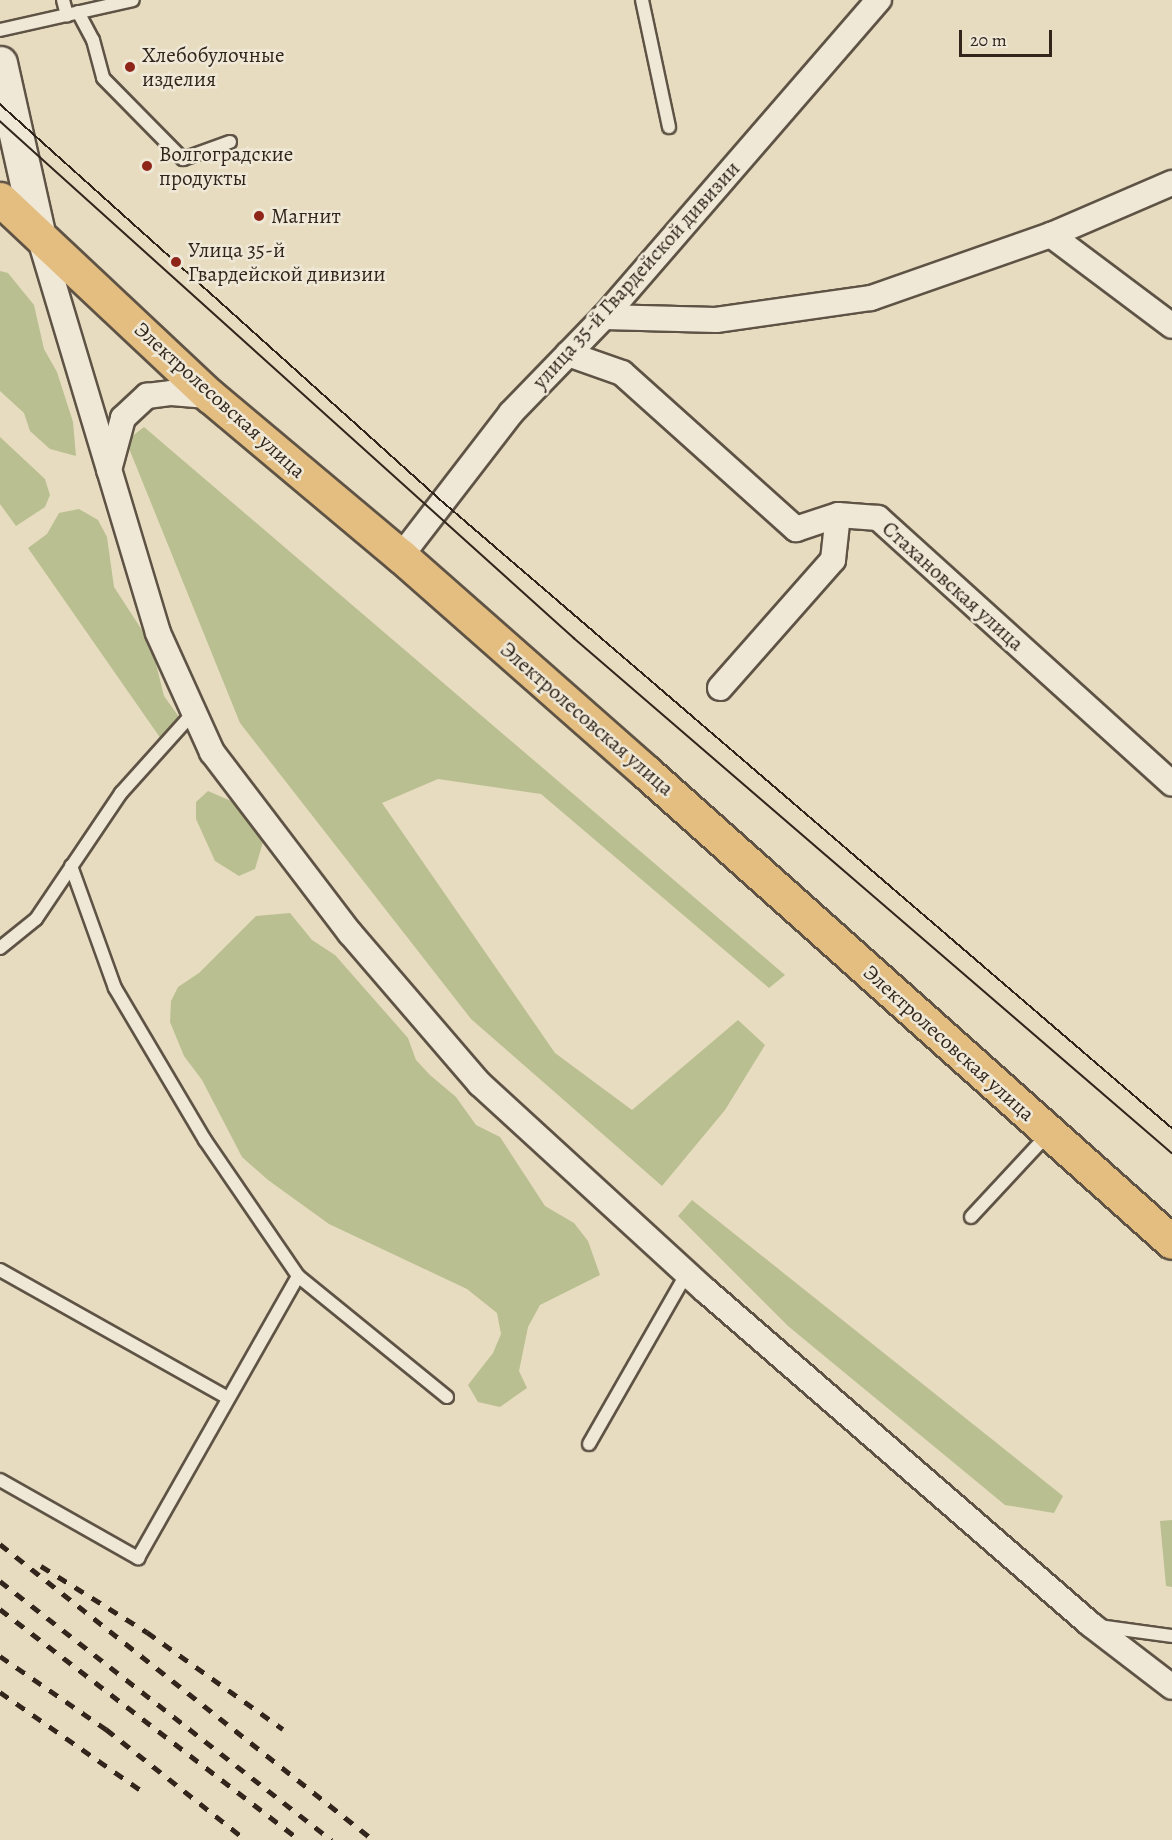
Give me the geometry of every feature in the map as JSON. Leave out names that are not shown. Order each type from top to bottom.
[{"type":"main road","name":"Электролесовская улица","points":[[0,199],[210,396],[401,556],[1172,1242]]},
{"type":"street","name":"улица 35-й Гвардейской дивизии","points":[[401,556],[511,413],[604,317],[879,0]]},
{"type":"street","points":[[0,63],[38,233],[158,633],[212,752],[343,924],[472,1075],[687,1273],[1090,1624],[1172,1687]]},
{"type":"street","points":[[604,317],[716,320],[871,298],[1051,235],[1172,183]]},
{"type":"street","points":[[1051,235],[1172,326]]},
{"type":"street","name":"Стахановская улица","points":[[568,354],[622,373],[796,529],[838,515],[878,518],[1172,784]]},
{"type":"street","points":[[109,470],[123,418],[147,396],[172,393],[210,396]]},
{"type":"street","points":[[720,688],[833,560],[838,515]]},
{"type":"lane","points":[[63,0],[93,40],[103,78],[183,159],[230,142]]},
{"type":"lane","points":[[0,30],[133,0]]},
{"type":"lane","points":[[642,0],[669,127]]},
{"type":"lane","points":[[0,948],[36,919],[121,793],[194,712]]},
{"type":"lane","points":[[71,866],[115,988],[205,1140],[298,1276],[447,1397]]},
{"type":"lane","points":[[971,1217],[1049,1132]]},
{"type":"lane","points":[[0,1270],[228,1398]]},
{"type":"lane","points":[[589,1444],[687,1273]]},
{"type":"lane","points":[[0,1480],[138,1558],[298,1276]]},
{"type":"lane","points":[[1090,1624],[1172,1636]]},
{"type":"green space","points":[[0,271],[8,273],[34,305],[44,349],[57,372],[73,422],[76,456],[50,449],[30,431],[24,413],[0,391]]},
{"type":"green space","points":[[144,427],[785,975],[769,988],[541,794],[438,779],[382,803],[555,1053],[632,1110],[738,1020],[765,1045],[725,1110],[662,1186],[471,1019],[240,723],[126,441]]},
{"type":"green space","points":[[0,437],[45,479],[50,495],[45,507],[16,526],[0,504]]},
{"type":"green space","points":[[79,509],[98,520],[107,537],[114,587],[151,644],[164,696],[187,728],[161,739],[28,548],[47,534],[59,513]]},
{"type":"green space","points":[[208,791],[231,801],[257,830],[263,842],[255,869],[239,876],[215,861],[196,819],[196,802]]},
{"type":"green space","points":[[290,913],[312,940],[335,955],[408,1038],[416,1060],[456,1097],[476,1125],[500,1137],[545,1206],[574,1223],[588,1241],[600,1275],[540,1305],[528,1327],[519,1371],[527,1388],[500,1407],[478,1402],[468,1385],[493,1353],[501,1334],[497,1313],[467,1289],[329,1224],[268,1180],[242,1157],[202,1080],[184,1056],[170,1022],[171,1001],[178,987],[199,973],[256,916]]},
{"type":"green space","points":[[692,1200],[1063,1496],[1054,1513],[1005,1505],[788,1326],[678,1216]]},
{"type":"green space","points":[[1172,1520],[1172,1587],[1166,1586],[1160,1521]]},
{"type":"tram line","points":[[0,104],[443,502],[1172,1128]]},
{"type":"tram line","points":[[0,121],[574,638],[1172,1153]]},
{"type":"railway","points":[[0,1544],[374,1840]]},
{"type":"railway","points":[[41,1566],[147,1632],[283,1729]]},
{"type":"railway","points":[[0,1581],[332,1840]]},
{"type":"railway","points":[[0,1609],[300,1840]]},
{"type":"railway","points":[[0,1656],[106,1729],[246,1840]]},
{"type":"railway","points":[[0,1692],[146,1794]]},
{"type":"place","name":"Хлебобулочные изделия","points":[[130,67]]},
{"type":"place","name":"Волгоградские продукты","points":[[147,166]]},
{"type":"place","name":"Магнит","points":[[259,216]]},
{"type":"place","name":"Улица 35-й Гвардейской дивизии","points":[[176,262]]}]
